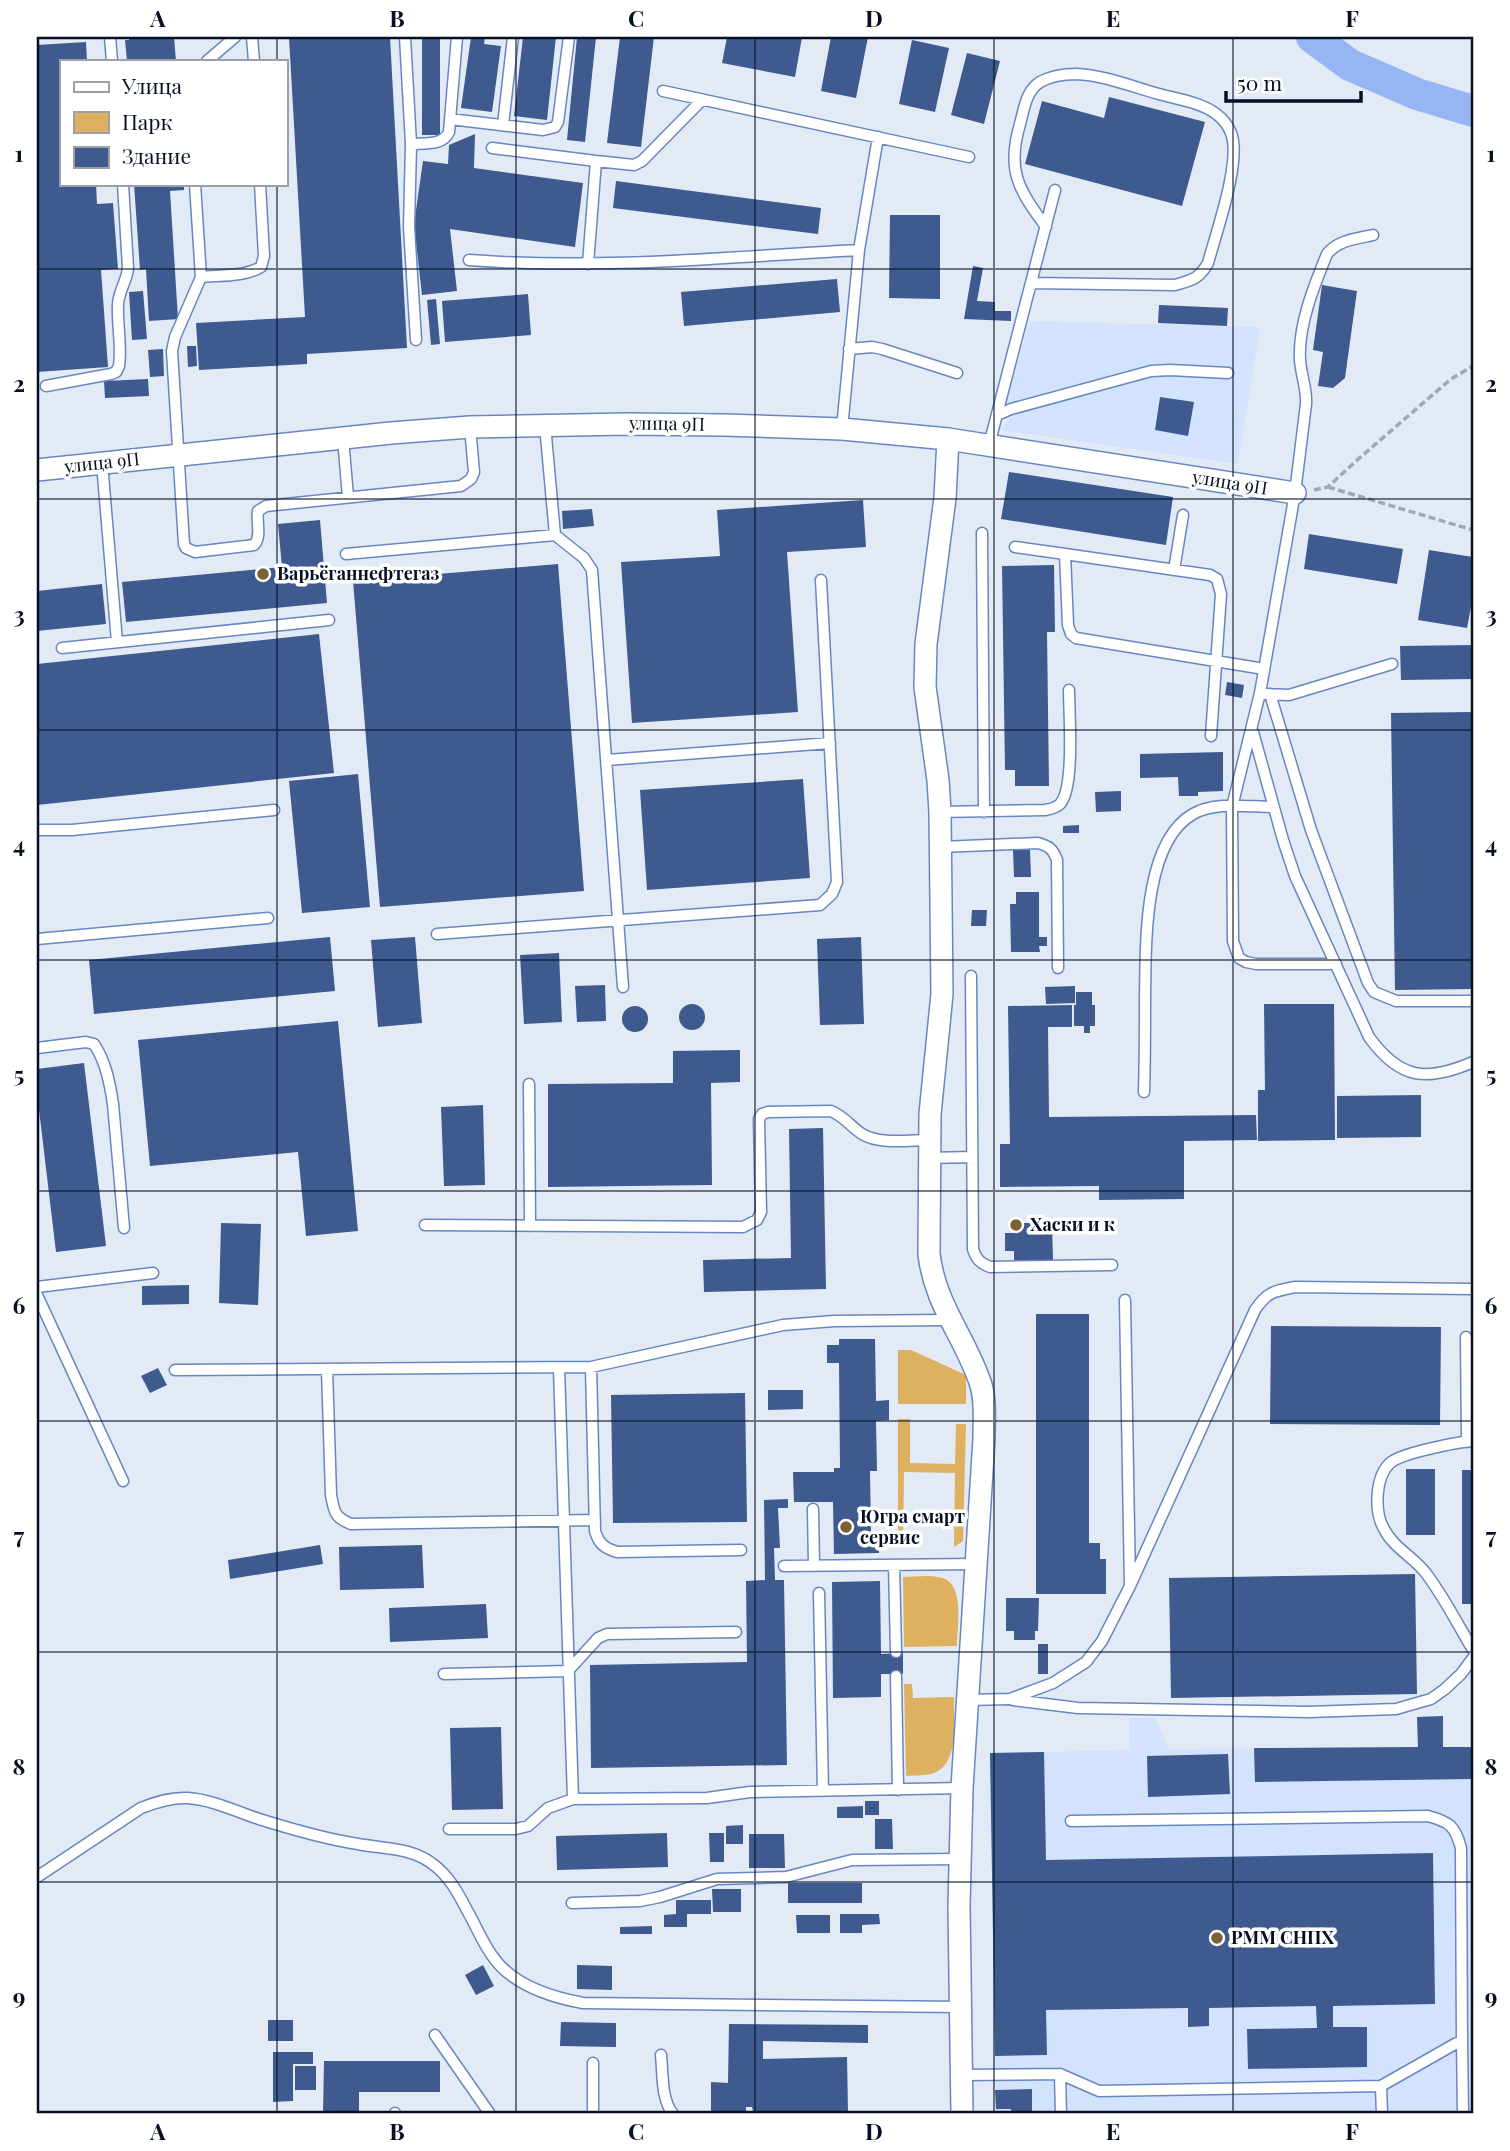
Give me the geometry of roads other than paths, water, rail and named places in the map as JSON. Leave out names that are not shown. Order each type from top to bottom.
[{"type":"street","name":"улица 9П","points":[[37,470],[470,427],[724,425],[842,429],[948,439],[1295,494]]},
{"type":"street","points":[[948,439],[944,498],[926,644],[925,687],[940,812],[942,994],[929,1149],[929,1254],[937,1291],[973,1366],[981,1387],[984,1408],[962,1788],[962,2114]]},
{"type":"lane","points":[[110,37],[112,60]]},
{"type":"lane","points":[[208,60],[234,37]]},
{"type":"lane","points":[[252,37],[254,60]]},
{"type":"lane","points":[[405,37],[411,144],[409,227],[416,340]]},
{"type":"lane","points":[[411,144],[440,142],[446,139],[449,132],[457,37]]},
{"type":"lane","points":[[503,125],[513,37]]},
{"type":"lane","points":[[450,118],[543,130],[555,127],[558,122],[569,37]]},
{"type":"lane","points":[[1032,283],[1175,285],[1202,274],[1208,263],[1234,163],[1232,135],[1228,126],[1223,119],[1205,107],[1096,76],[1063,75],[1040,82],[1028,96],[1017,135],[1014,164],[1024,195],[1046,227]]},
{"type":"lane","points":[[663,91],[969,157]]},
{"type":"lane","points":[[492,148],[634,165],[642,161],[702,100]]},
{"type":"lane","points":[[842,429],[859,250],[878,137]]},
{"type":"lane","points":[[588,264],[597,161]]},
{"type":"lane","points":[[46,386],[111,374],[116,372],[119,366],[118,305],[128,268],[123,186]]},
{"type":"lane","points":[[195,186],[201,277],[175,337],[172,351],[184,544],[190,551],[254,545],[258,542],[258,511],[266,506],[461,486],[467,483],[474,472],[470,427]]},
{"type":"lane","points":[[201,277],[241,274],[261,267],[264,256],[260,186]]},
{"type":"lane","points":[[989,445],[1055,190]]},
{"type":"lane","points":[[1373,235],[1332,247],[1307,306],[1300,360],[1306,404],[1295,494],[1264,669],[1265,693],[1311,830],[1368,983],[1374,992],[1396,1001],[1473,1000]]},
{"type":"lane","points":[[469,260],[588,264],[859,250]]},
{"type":"lane","points":[[849,349],[882,349],[957,373]]},
{"type":"lane","points":[[997,415],[1010,409],[1151,371],[1228,373]]},
{"type":"lane","points":[[545,425],[555,535]]},
{"type":"lane","points":[[343,438],[348,498]]},
{"type":"lane","points":[[102,463],[117,642]]},
{"type":"lane","points":[[1174,570],[1183,515]]},
{"type":"lane","points":[[982,533],[984,812]]},
{"type":"lane","points":[[346,554],[555,535],[584,558],[592,570],[623,987]]},
{"type":"lane","points":[[1015,547],[1174,570],[1217,579],[1221,594],[1211,736]]},
{"type":"lane","points":[[1065,554],[1068,625],[1076,639],[1264,669]]},
{"type":"lane","points":[[437,934],[820,905],[832,894],[837,882],[821,580]]},
{"type":"lane","points":[[62,649],[330,620]]},
{"type":"lane","points":[[1265,693],[1289,695],[1392,664]]},
{"type":"lane","points":[[940,812],[1045,810],[1062,803],[1069,782],[1069,690]]},
{"type":"lane","points":[[1265,693],[1252,729],[1232,807],[1233,941],[1239,958],[1246,962],[1336,964]]},
{"type":"lane","points":[[1252,729],[1295,876],[1369,1037],[1387,1060],[1400,1068],[1419,1074],[1449,1072],[1473,1062]]},
{"type":"lane","points":[[607,760],[830,743]]},
{"type":"lane","points":[[1144,1092],[1146,933],[1149,906],[1163,850],[1177,828],[1195,813],[1209,808],[1273,807]]},
{"type":"lane","points":[[37,830],[72,830],[274,810]]},
{"type":"lane","points":[[941,847],[1038,843],[1048,845],[1054,851],[1057,859],[1058,968]]},
{"type":"lane","points":[[37,939],[268,918]]},
{"type":"lane","points":[[971,976],[973,1249],[976,1258],[990,1267],[1112,1265]]},
{"type":"lane","points":[[37,1048],[86,1042],[94,1044],[99,1051],[114,1104],[124,1228]]},
{"type":"lane","points":[[529,1084],[530,1226]]},
{"type":"lane","points":[[425,1224],[750,1225],[757,1220],[761,1212],[759,1119],[762,1114],[768,1112],[831,1111],[872,1138],[972,1157]]},
{"type":"lane","points":[[37,1287],[153,1273]]},
{"type":"lane","points":[[1010,1699],[1053,1684],[1086,1662],[1102,1641],[1130,1586],[1255,1310],[1264,1297],[1277,1290],[1294,1287],[1473,1289]]},
{"type":"lane","points":[[37,1295],[123,1481]]},
{"type":"lane","points":[[1125,1300],[1130,1586]]},
{"type":"lane","points":[[175,1370],[592,1367],[783,1325],[834,1321],[950,1320]]},
{"type":"lane","points":[[1466,1337],[1470,1441],[1404,1456],[1391,1462],[1382,1474],[1378,1490],[1382,1527],[1391,1541],[1428,1574],[1473,1650]]},
{"type":"lane","points":[[592,1367],[595,1531],[598,1542],[606,1549],[617,1552],[741,1550]]},
{"type":"lane","points":[[559,1368],[573,1799]]},
{"type":"lane","points":[[327,1369],[331,1495],[334,1510],[340,1520],[351,1524],[595,1520]]},
{"type":"lane","points":[[813,1509],[814,1566]]},
{"type":"lane","points":[[784,1566],[976,1564]]},
{"type":"lane","points":[[894,1565],[896,1652]]},
{"type":"lane","points":[[819,1593],[823,1791]]},
{"type":"lane","points":[[444,1675],[568,1671],[598,1638],[607,1634],[736,1632]]},
{"type":"lane","points":[[967,1700],[1010,1699],[1091,1708],[1308,1712],[1396,1709],[1431,1699],[1461,1674],[1473,1658]]},
{"type":"lane","points":[[896,1676],[898,1790]]},
{"type":"lane","points":[[449,1829],[516,1829],[528,1826],[548,1808],[573,1799],[708,1798],[750,1792],[962,1788]]},
{"type":"lane","points":[[37,1877],[141,1808],[160,1801],[195,1799],[234,1808],[257,1818],[329,1838],[360,1845],[399,1849],[432,1863],[446,1875],[459,1894],[492,1956],[521,1983],[561,1999],[583,2003],[960,2007]]},
{"type":"lane","points":[[1071,1821],[1428,1816],[1444,1820],[1456,1831],[1461,1848],[1467,1980],[1462,2040],[1463,2114]]},
{"type":"lane","points":[[572,1903],[640,1901],[717,1879],[786,1877],[852,1860],[960,1859]]},
{"type":"lane","points":[[435,2035],[490,2114]]},
{"type":"lane","points":[[961,2075],[1060,2074],[1099,2091],[1381,2086],[1462,2040]]},
{"type":"lane","points":[[662,2055],[665,2095],[668,2108],[673,2114]]},
{"type":"lane","points":[[593,2063],[593,2114]]},
{"type":"lane","points":[[1060,2074],[1060,2114]]},
{"type":"lane","points":[[1381,2086],[1382,2114]]},
{"type":"waterway","points":[[1312,37],[1350,65],[1417,94],[1473,111]]},
{"type":"place","name":"Варьёганнефтегаз","points":[[263,574]]},
{"type":"place","name":"Хаски и к","points":[[1016,1225]]},
{"type":"place","name":"Югра смарт сервис","points":[[846,1527]]},
{"type":"place","name":"РММ СНПХ","points":[[1217,1938]]}]
